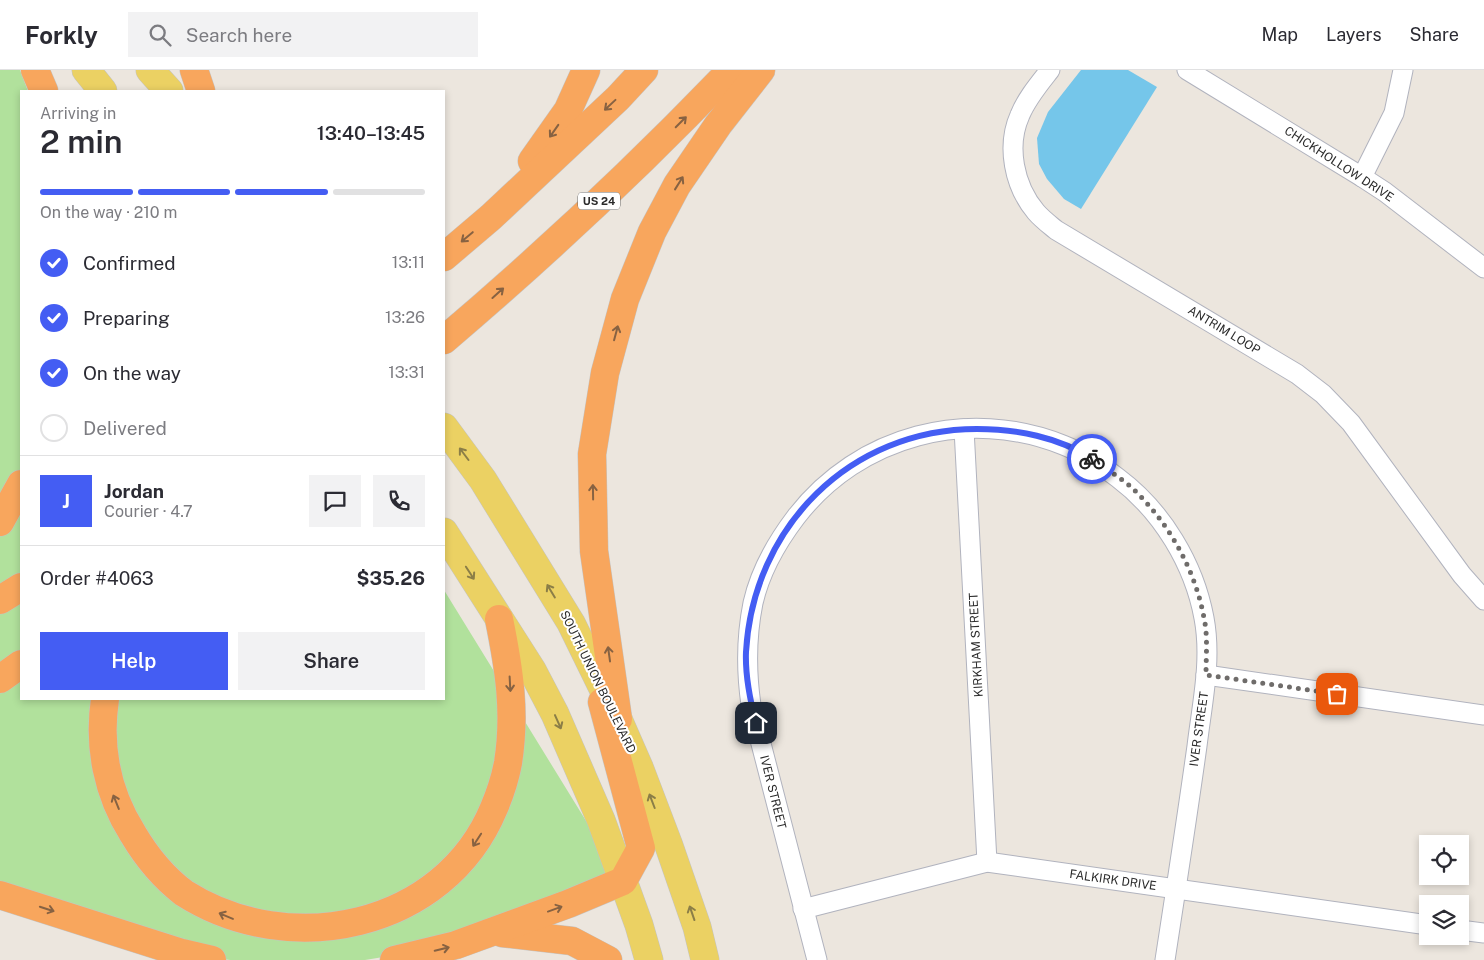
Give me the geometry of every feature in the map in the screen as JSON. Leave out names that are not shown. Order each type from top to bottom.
[{"type":"highway","points":[[35,70],[44,90]]},
{"type":"highway","points":[[194,70],[201,90]]},
{"type":"highway","points":[[445,256],[491,217],[618,98],[644,70]]},
{"type":"highway","name":"US 24","points":[[453,333],[616,186],[731,70]]},
{"type":"highway","points":[[618,720],[594,551],[592,454],[605,373],[625,299],[652,232],[677,185],[718,125],[761,70]]},
{"type":"highway","points":[[491,217],[568,110],[585,71]]},
{"type":"highway","points":[[0,522],[20,486]]},
{"type":"highway","points":[[0,600],[20,588]]},
{"type":"highway","points":[[105,700],[104,760],[111,789],[124,819],[139,844],[159,870],[184,892],[212,910],[239,921],[267,929],[295,933],[323,932],[352,927],[404,908],[443,881],[460,864],[490,818],[508,765],[511,737],[510,674],[500,619]]},
{"type":"highway","points":[[0,678],[20,665]]},
{"type":"highway","points":[[394,960],[456,945],[568,904],[624,881],[641,848],[592,667]]},
{"type":"highway","points":[[0,895],[182,953],[212,960]]},
{"type":"highway","points":[[493,932],[572,941],[608,960]]},
{"type":"main road","points":[[86,70],[102,90]]},
{"type":"main road","points":[[150,70],[168,90]]},
{"type":"main road","name":"SOUTH UNION BOULEVARD","points":[[445,428],[483,480],[570,623],[618,720],[669,846],[705,960]]},
{"type":"main road","points":[[445,534],[532,670],[555,714],[601,820],[624,881],[649,960]]},
{"type":"street","name":"ANTRIM LOOP","points":[[1050,70],[1028,98],[1014,132],[1012,155],[1016,172],[1024,196],[1037,213],[1056,230],[1297,374],[1323,394],[1351,423],[1462,575],[1480,588]]},
{"type":"street","name":"CHICKHOLLOW DRIVE","points":[[1187,70],[1385,192],[1484,268]]},
{"type":"street","points":[[1362,177],[1394,113],[1403,70]]},
{"type":"street","name":"IVER STREET","points":[[817,960],[751,705],[746,654],[754,601],[761,578],[785,532],[804,507],[822,488],[866,456],[890,444],[939,431],[964,429],[1021,432],[1065,445],[1090,458],[1129,486],[1148,505],[1177,545],[1188,566],[1204,618],[1206,675],[1165,960]]},
{"type":"street","name":"KIRKHAM STREET","points":[[964,429],[987,862]]},
{"type":"street","points":[[1206,675],[1484,715]]},
{"type":"street","name":"FALKIRK DRIVE","points":[[803,909],[987,862],[1419,924]]},
{"type":"street","points":[[1469,931],[1484,933]]},
{"type":"green space","points":[[0,70],[20,70],[28,90],[20,90],[20,700],[445,700],[445,592],[623,881],[456,945],[365,960],[230,960],[182,953],[0,896]]},
{"type":"water","points":[[1081,70],[1128,70],[1157,87],[1081,209],[1064,199],[1047,179],[1039,164],[1037,138],[1048,112]]},
{"type":"way so far","points":[[1092,459],[1129,486],[1148,505],[1177,545],[1188,566],[1204,618],[1206,675],[1337,694]]},
{"type":"route","points":[[756,723],[747,678],[746,654],[754,601],[761,578],[785,532],[804,507],[822,488],[866,456],[890,444],[939,431],[992,429],[1021,432],[1065,445],[1092,459]]}]
